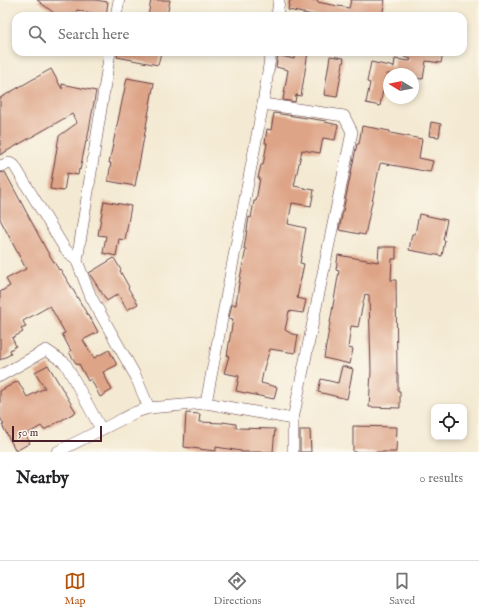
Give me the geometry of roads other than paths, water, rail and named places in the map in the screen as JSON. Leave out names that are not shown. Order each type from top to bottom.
[{"type":"street","points":[[116,12],[118,0]]},
{"type":"street","points":[[278,12],[279,0]]},
{"type":"street","points":[[77,261],[109,56]]},
{"type":"street","points":[[206,403],[263,104],[270,56]]},
{"type":"street","points":[[263,104],[344,116],[352,132],[293,419],[293,452]]},
{"type":"street","points":[[0,166],[9,163],[14,165],[65,249],[77,261],[91,297],[135,375],[148,408]]},
{"type":"street","points":[[0,376],[46,350],[65,363],[101,429]]},
{"type":"street","points":[[57,452],[136,412],[148,408],[206,403],[293,419]]}]
